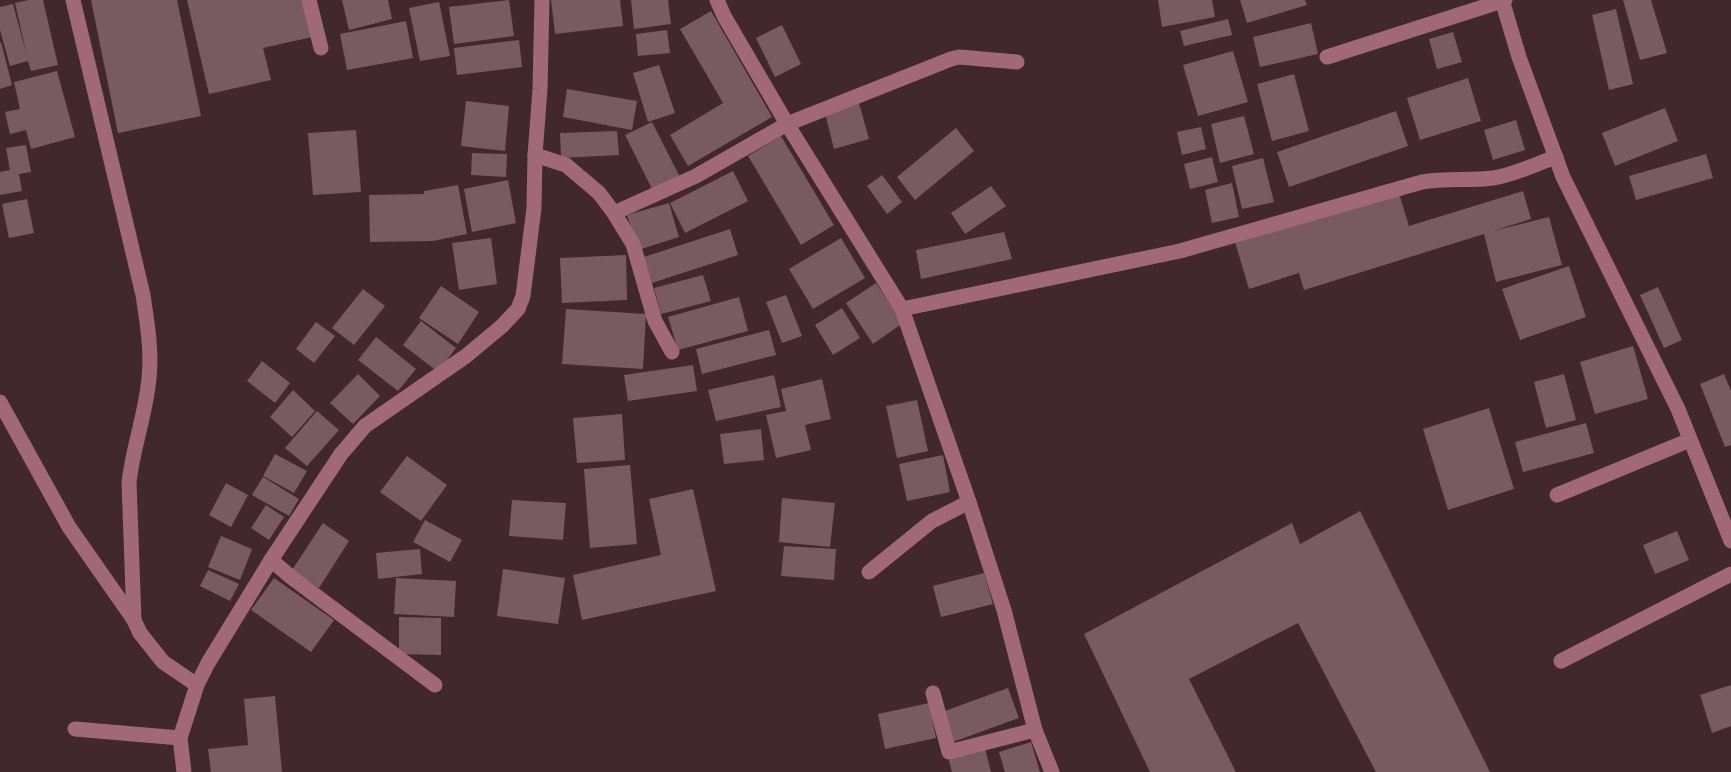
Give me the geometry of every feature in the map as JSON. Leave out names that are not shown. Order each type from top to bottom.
[{"type":"street","points":[[73,0],[143,295],[149,331],[150,377],[131,459],[129,482],[134,620]]},
{"type":"street","points":[[309,0],[321,48]]},
{"type":"street","points":[[184,772],[180,738],[197,685],[208,663],[272,560],[341,454],[364,426],[466,356],[502,326],[518,309],[523,296],[534,208],[542,0]]},
{"type":"street","points":[[717,0],[787,124],[902,309],[1004,610],[1035,730],[1052,772]]},
{"type":"street","points":[[1327,57],[1503,0],[1519,57],[1563,177],[1678,409],[1731,541]]},
{"type":"street","points":[[614,213],[696,176],[787,124],[954,57],[1017,62]]},
{"type":"street","points":[[535,155],[566,165],[599,193],[614,213],[633,244],[656,321],[672,352]]},
{"type":"street","points":[[902,309],[1180,251],[1422,182],[1440,179],[1493,178],[1556,157]]},
{"type":"street","points":[[0,402],[69,527],[134,620],[140,633],[163,662],[197,685]]},
{"type":"street","points":[[1557,495],[1690,440]]},
{"type":"street","points":[[869,572],[932,521],[969,502]]},
{"type":"street","points":[[272,560],[291,577],[435,685]]},
{"type":"street","points":[[1561,661],[1731,574]]},
{"type":"street","points":[[933,693],[949,752],[1035,730]]},
{"type":"street","points":[[75,729],[180,738]]},
{"type":"building","points":[[43,0],[58,65],[31,71],[28,61],[10,66],[0,30],[0,7],[13,4],[27,56],[15,3]]},
{"type":"building","points":[[91,0],[177,0],[201,116],[118,133]]},
{"type":"building","points":[[187,0],[304,0],[312,37],[263,48],[271,80],[209,94]]},
{"type":"building","points":[[342,0],[388,0],[392,19],[349,30]]},
{"type":"building","points":[[509,0],[514,36],[454,44],[449,7]]},
{"type":"building","points":[[551,0],[620,0],[623,26],[555,34]]},
{"type":"building","points":[[631,0],[668,0],[671,24],[634,29]]},
{"type":"building","points":[[1158,0],[1212,0],[1215,17],[1162,27]]},
{"type":"building","points":[[1240,0],[1305,0],[1307,5],[1247,23]]},
{"type":"building","points":[[1623,0],[1651,0],[1667,53],[1640,60]]},
{"type":"building","points":[[439,2],[450,56],[420,61],[409,8]]},
{"type":"building","points":[[1616,9],[1633,84],[1609,90],[1592,15]]},
{"type":"building","points":[[711,11],[772,117],[688,166],[670,135],[723,103],[680,29]]},
{"type":"building","points":[[1228,19],[1232,35],[1184,46],[1180,31]]},
{"type":"building","points":[[406,21],[413,58],[347,70],[340,34]]},
{"type":"building","points":[[1311,23],[1318,54],[1260,67],[1253,37]]},
{"type":"building","points":[[782,25],[801,64],[775,77],[756,38]]},
{"type":"building","points":[[667,30],[670,53],[638,56],[636,34]]},
{"type":"building","points":[[1453,32],[1462,62],[1437,69],[1429,39]]},
{"type":"building","points":[[519,40],[522,67],[457,75],[454,48]]},
{"type":"building","points":[[0,43],[12,85],[0,89]]},
{"type":"building","points":[[1233,51],[1248,102],[1198,116],[1183,65]]},
{"type":"building","points":[[659,65],[675,113],[648,122],[633,73]]},
{"type":"building","points":[[57,71],[75,137],[31,149],[26,130],[10,134],[5,112],[20,109],[14,82]]},
{"type":"building","points":[[1294,74],[1309,131],[1272,141],[1257,84]]},
{"type":"building","points":[[1468,78],[1481,121],[1420,140],[1407,98]]},
{"type":"building","points":[[567,89],[637,101],[632,130],[563,117]]},
{"type":"building","points":[[466,101],[509,106],[505,151],[461,146]]},
{"type":"building","points":[[859,103],[869,139],[834,149],[825,113]]},
{"type":"building","points":[[1665,108],[1678,141],[1615,166],[1602,133]]},
{"type":"building","points":[[1396,111],[1408,146],[1289,187],[1277,152]]},
{"type":"building","points":[[1244,116],[1254,154],[1220,163],[1211,124]]},
{"type":"building","points":[[1516,120],[1525,150],[1493,160],[1484,130]]},
{"type":"building","points":[[652,122],[680,177],[653,191],[625,135]]},
{"type":"building","points":[[1201,127],[1206,149],[1182,155],[1177,132]]},
{"type":"building","points":[[956,128],[974,151],[915,200],[897,177]]},
{"type":"building","points":[[356,130],[361,192],[313,195],[308,133]]},
{"type":"building","points":[[617,131],[619,155],[561,158],[560,133]]},
{"type":"building","points":[[781,136],[834,225],[801,245],[748,156]]},
{"type":"building","points":[[26,145],[31,172],[19,174],[22,191],[0,195],[0,172],[10,170],[6,148]]},
{"type":"building","points":[[472,153],[507,154],[506,177],[471,175]]},
{"type":"building","points":[[1706,154],[1713,178],[1636,200],[1629,176]]},
{"type":"building","points":[[1212,157],[1218,182],[1190,189],[1184,164]]},
{"type":"building","points":[[1263,158],[1274,202],[1242,209],[1232,166]]},
{"type":"building","points":[[733,171],[748,201],[685,233],[670,203]]},
{"type":"building","points":[[882,175],[902,202],[887,214],[867,186]]},
{"type":"building","points":[[508,180],[516,223],[472,232],[464,189]]},
{"type":"building","points":[[1232,183],[1239,217],[1212,223],[1205,190]]},
{"type":"building","points":[[458,185],[467,234],[433,241],[370,242],[369,195],[424,194],[424,191]]},
{"type":"building","points":[[991,186],[1006,206],[965,234],[951,213]]},
{"type":"building","points":[[1398,190],[1409,226],[1523,191],[1531,219],[1493,231],[1549,217],[1562,265],[1496,282],[1484,234],[1304,290],[1299,273],[1249,289],[1235,242]]},
{"type":"building","points":[[27,199],[34,233],[9,238],[2,204]]},
{"type":"building","points":[[669,203],[679,237],[638,250],[627,215]]},
{"type":"building","points":[[730,229],[738,255],[652,283],[644,257]]},
{"type":"building","points":[[1004,232],[1012,259],[921,279],[916,250]]},
{"type":"building","points":[[491,238],[497,284],[459,290],[452,243]]},
{"type":"building","points":[[841,238],[865,278],[813,309],[789,269]]},
{"type":"building","points":[[626,255],[627,300],[562,303],[560,258]]},
{"type":"building","points":[[1569,266],[1586,317],[1520,340],[1502,289]]},
{"type":"building","points":[[703,275],[711,301],[661,314],[654,288]]},
{"type":"building","points":[[876,283],[903,323],[873,344],[846,303]]},
{"type":"building","points":[[441,286],[479,312],[458,344],[419,318]]},
{"type":"building","points":[[1658,287],[1682,340],[1664,348],[1640,295]]},
{"type":"building","points":[[363,289],[385,306],[354,345],[332,328]]},
{"type":"building","points":[[786,295],[802,336],[782,343],[766,302]]},
{"type":"building","points":[[739,297],[748,331],[678,350],[668,317]]},
{"type":"building","points":[[842,308],[860,338],[833,355],[815,325]]},
{"type":"building","points":[[566,309],[646,314],[643,369],[562,364]]},
{"type":"building","points":[[421,321],[456,348],[438,372],[403,345]]},
{"type":"building","points":[[316,322],[335,336],[314,363],[296,349]]},
{"type":"building","points":[[769,330],[776,355],[702,374],[696,349]]},
{"type":"building","points":[[376,337],[416,369],[398,391],[358,360]]},
{"type":"building","points":[[1633,346],[1648,399],[1595,414],[1580,362]]},
{"type":"building","points":[[262,361],[290,383],[275,403],[247,381]]},
{"type":"building","points":[[693,365],[697,391],[628,401],[624,375]]},
{"type":"building","points":[[358,374],[380,396],[353,424],[330,403]]},
{"type":"building","points":[[1564,374],[1576,420],[1546,428],[1534,382]]},
{"type":"building","points":[[1724,374],[1731,391],[1731,445],[1725,447],[1700,384]]},
{"type":"building","points":[[774,375],[781,407],[716,421],[708,390]]},
{"type":"building","points":[[822,379],[831,419],[805,425],[811,450],[776,458],[766,415],[786,411],[781,389]]},
{"type":"building","points":[[293,390],[315,411],[292,437],[270,417]]},
{"type":"building","points":[[917,400],[928,451],[897,458],[886,406]]},
{"type":"building","points":[[1489,408],[1514,489],[1448,510],[1423,429]]},
{"type":"building","points":[[317,411],[339,430],[307,466],[285,448]]},
{"type":"building","points":[[622,414],[625,460],[577,463],[573,418]]},
{"type":"building","points":[[1586,423],[1594,453],[1523,472],[1515,442]]},
{"type":"building","points":[[761,429],[764,460],[724,464],[720,434]]},
{"type":"building","points":[[275,454],[307,471],[294,493],[263,476]]},
{"type":"building","points":[[943,455],[950,492],[907,501],[899,464]]},
{"type":"building","points":[[407,456],[447,485],[421,521],[380,492]]},
{"type":"building","points":[[630,465],[637,544],[590,548],[584,469]]},
{"type":"building","points":[[263,477],[299,499],[289,516],[252,495]]},
{"type":"building","points":[[226,483],[248,495],[231,527],[209,515]]},
{"type":"building","points":[[693,489],[716,591],[582,620],[573,575],[661,555],[649,499]]},
{"type":"building","points":[[782,498],[835,503],[830,547],[779,542]]},
{"type":"building","points":[[512,500],[566,503],[563,540],[509,536]]},
{"type":"building","points":[[266,505],[284,517],[269,540],[251,528]]},
{"type":"building","points":[[1360,511],[1490,772],[1376,772],[1298,623],[1189,679],[1236,772],[1150,772],[1084,634],[1292,523],[1300,544]]},
{"type":"building","points":[[425,520],[462,540],[450,562],[413,542]]},
{"type":"building","points":[[323,523],[349,541],[319,588],[292,570]]},
{"type":"building","points":[[1677,531],[1689,560],[1655,574],[1643,545]]},
{"type":"building","points":[[221,536],[252,549],[240,580],[208,567]]},
{"type":"building","points":[[784,546],[836,549],[834,580],[781,576]]},
{"type":"building","points":[[420,549],[422,574],[378,579],[376,553]]},
{"type":"building","points":[[503,569],[565,578],[558,624],[497,616]]},
{"type":"building","points":[[208,570],[239,584],[230,601],[200,586]]},
{"type":"building","points":[[984,573],[993,604],[941,617],[933,586]]},
{"type":"building","points":[[274,578],[334,620],[311,652],[251,610]]},
{"type":"building","points":[[396,578],[456,581],[454,617],[394,614]]},
{"type":"building","points":[[399,617],[441,618],[441,655],[399,654]]},
{"type":"building","points":[[1731,685],[1731,726],[1712,733],[1700,695]]},
{"type":"building","points":[[1008,688],[1019,718],[953,742],[942,712]]},
{"type":"building","points":[[275,696],[282,772],[211,772],[208,749],[248,745],[244,699]]},
{"type":"building","points":[[929,703],[936,738],[885,749],[878,714]]},
{"type":"building","points":[[1031,742],[1040,772],[1005,772],[999,752]]},
{"type":"building","points":[[985,748],[991,772],[952,772],[948,757]]}]
